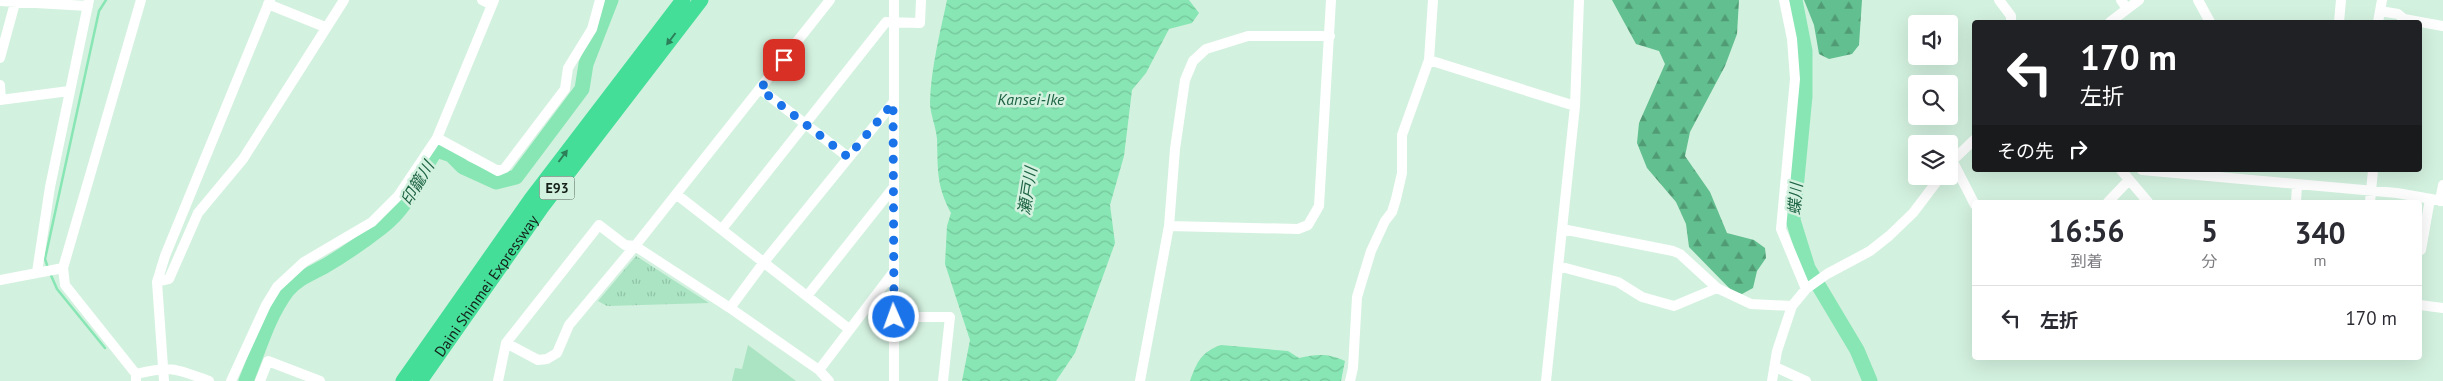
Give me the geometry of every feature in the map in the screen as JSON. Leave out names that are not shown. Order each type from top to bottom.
[{"type":"highway","name":"Daini Shinmei Expressway","points":[[403,381],[531,199],[683,0]]},
{"type":"highway","name":"Daini Shinmei Expressway","points":[[420,381],[542,207],[701,0]]},
{"type":"street","points":[[141,0],[63,268],[65,285],[136,377],[162,368],[174,368],[209,381]]},
{"type":"street","points":[[157,282],[169,279],[198,213],[243,159],[325,27],[344,0]]},
{"type":"street","points":[[231,381],[266,305],[277,287],[304,262],[372,222],[398,196],[437,138],[493,2],[482,0]]},
{"type":"street","points":[[437,138],[498,171],[505,168],[564,89],[568,68],[592,29],[600,0]]},
{"type":"street","points":[[506,343],[538,360],[547,359],[557,353],[569,325],[635,246],[830,0]]},
{"type":"street","points":[[894,0],[892,274],[894,381]]},
{"type":"street","points":[[722,229],[886,22],[920,23],[921,0]]},
{"type":"street","points":[[1169,226],[1298,229],[1308,225],[1319,206],[1331,0]]},
{"type":"street","points":[[1350,381],[1353,368],[1357,297],[1370,251],[1385,221],[1392,212],[1396,199],[1402,173],[1402,135],[1429,60],[1433,0]]},
{"type":"street","points":[[1546,381],[1575,106],[1579,0]]},
{"type":"street","points":[[1784,0],[1792,39],[1796,79],[1781,229],[1806,289]]},
{"type":"street","points":[[1998,0],[2011,16],[2011,20]]},
{"type":"street","points":[[2112,20],[2124,5],[2139,0]]},
{"type":"street","points":[[2198,0],[2209,20]]},
{"type":"street","points":[[2339,20],[2341,0]]},
{"type":"street","points":[[2378,20],[2382,0]]},
{"type":"street","points":[[0,1],[15,3],[89,3],[50,187],[37,272]]},
{"type":"street","points":[[164,381],[157,282],[165,256],[269,2],[325,27]]},
{"type":"street","points":[[0,58],[15,3]]},
{"type":"street","points":[[2380,11],[2398,14],[2403,20]]},
{"type":"street","points":[[2422,23],[2443,26]]},
{"type":"street","points":[[1140,381],[1169,226],[1178,123],[1185,80],[1193,60],[1206,49],[1248,36],[1330,36]]},
{"type":"street","points":[[1429,60],[1575,106]]},
{"type":"street","points":[[0,85],[1,100],[69,91]]},
{"type":"street","points":[[760,89],[848,157]]},
{"type":"street","points":[[730,308],[764,262],[893,103]]},
{"type":"street","points":[[1958,155],[1972,142]]},
{"type":"street","points":[[2123,172],[2145,200]]},
{"type":"street","points":[[2167,172],[2371,191],[2438,200]]},
{"type":"street","points":[[2370,200],[2374,172]]},
{"type":"street","points":[[1958,175],[1972,200]]},
{"type":"street","points":[[2110,200],[2129,180]]},
{"type":"street","points":[[1772,381],[1777,351],[1792,306],[1806,289],[1826,274],[1870,251],[1889,236],[1913,213],[1934,185]]},
{"type":"street","points":[[2296,200],[2297,185]]},
{"type":"street","points":[[2422,247],[2443,185]]},
{"type":"street","points":[[807,296],[893,188]]},
{"type":"street","points":[[676,194],[849,329]]},
{"type":"street","points":[[498,381],[506,343],[599,225],[625,245],[635,246],[730,308],[818,370],[829,381]]},
{"type":"street","points":[[1562,229],[1673,251],[1680,254],[1717,288],[1751,304],[1792,306]]},
{"type":"street","points":[[1558,266],[1618,282],[1642,297],[1674,306],[1717,288]]},
{"type":"street","points":[[0,280],[63,268]]},
{"type":"street","points":[[818,370],[892,274]]},
{"type":"street","points":[[2422,305],[2443,308]]},
{"type":"street","points":[[894,317],[950,317],[943,381]]},
{"type":"street","points":[[260,381],[268,361],[320,381]]},
{"type":"street","points":[[1775,367],[1806,381]]},
{"type":"green space","points":[[1612,0],[1739,0],[1737,34],[1725,66],[1690,132],[1685,156],[1710,192],[1727,233],[1754,240],[1765,248],[1766,258],[1757,271],[1753,288],[1742,294],[1733,292],[1689,247],[1686,224],[1676,202],[1647,168],[1637,143],[1639,123],[1665,64],[1659,51],[1636,44]]},
{"type":"green space","points":[[1804,0],[1862,0],[1859,45],[1852,54],[1829,59],[1819,54],[1814,25]]},
{"type":"green space","points":[[636,256],[709,303],[607,306],[598,301]]},
{"type":"green space","points":[[748,345],[796,381],[732,381],[735,368],[742,369]]},
{"type":"water","name":"Kansei-Ike","points":[[947,0],[1189,0],[1199,13],[1192,23],[1169,29],[1146,73],[1132,90],[1124,156],[1110,205],[1115,243],[1075,353],[1056,381],[962,381],[970,340],[945,264],[947,226],[951,213],[940,185],[936,134],[930,102],[934,63]]},
{"type":"water","points":[[1221,345],[1288,351],[1299,358],[1328,355],[1345,361],[1341,381],[1190,381],[1195,368],[1204,354]]},
{"type":"waterway","points":[[48,268],[45,259],[99,11],[106,0]]},
{"type":"waterway","name":"印籠川","points":[[246,381],[274,312],[287,291],[300,279],[354,248],[392,219],[406,201],[436,150],[451,155],[463,167],[496,182],[516,177],[582,89],[586,64],[611,0]]},
{"type":"waterway","name":"蝶川","points":[[1795,0],[1805,51],[1805,96],[1793,220],[1808,268],[1857,350],[1870,381]]},
{"type":"waterway","points":[[50,273],[57,289],[105,348]]},
{"type":"route","points":[[784,60],[760,89],[848,157],[893,103],[892,274],[894,317]]},
{"type":"water label","name":"瀬戸川","points":[[1027,191]]}]
